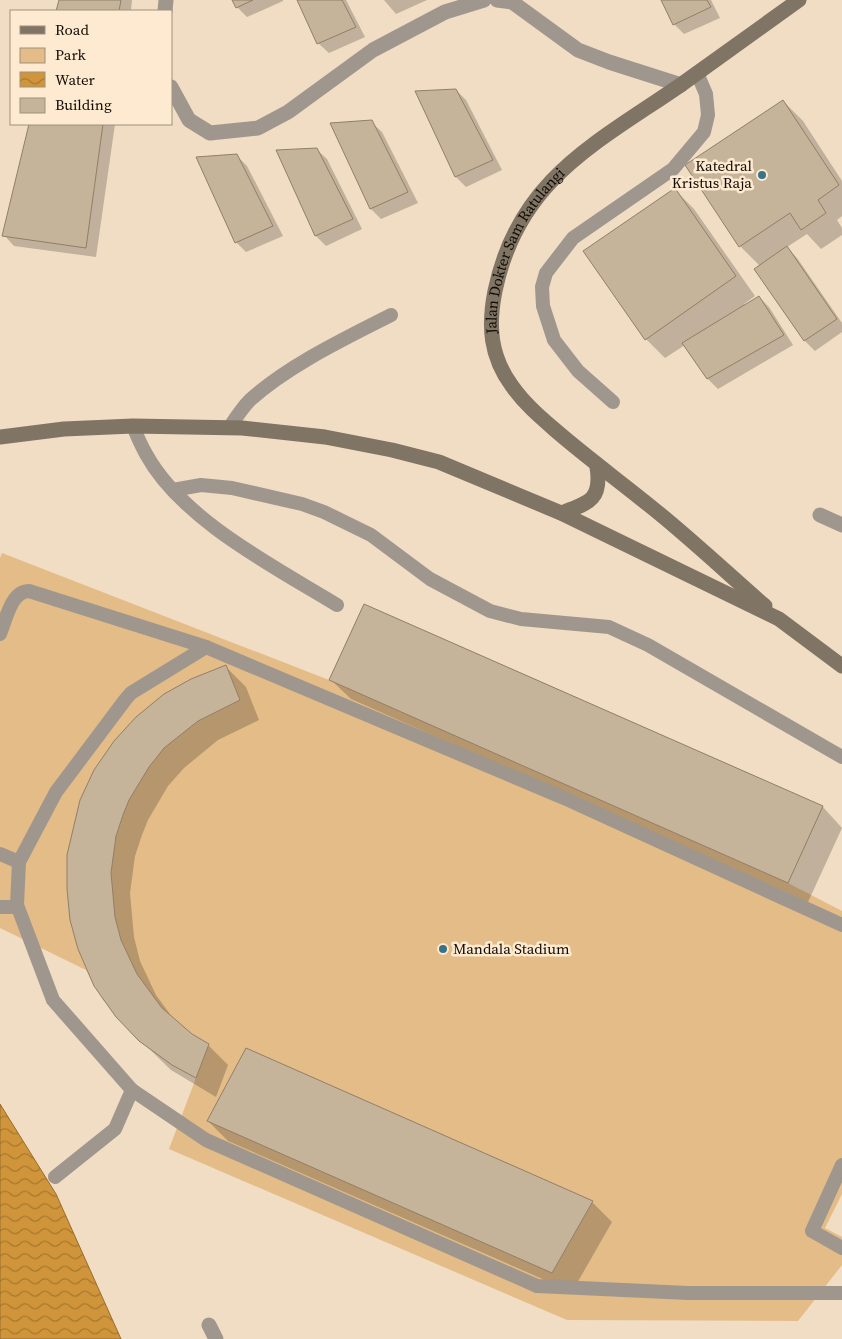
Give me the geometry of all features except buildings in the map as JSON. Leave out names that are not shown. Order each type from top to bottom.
[{"type":"main road","name":"Jalan Dokter Sam Ratulangi","points":[[779,619],[650,506],[597,467],[528,406],[511,386],[500,366],[492,345],[491,322],[501,264],[518,223],[560,172],[611,130],[681,85],[799,0]]},
{"type":"main road","points":[[0,437],[64,429],[133,426],[229,428],[325,437],[392,450],[439,462],[561,513],[779,619],[842,666]]},
{"type":"main road","points":[[561,513],[581,506],[595,496],[600,484],[597,467]]},
{"type":"street","points":[[172,90],[189,120],[210,132],[258,128],[288,112],[373,50],[445,12],[484,0]]},
{"type":"street","points":[[497,0],[512,2],[578,50],[681,85]]},
{"type":"street","points":[[820,515],[842,525]]},
{"type":"street","points":[[209,1325],[216,1339]]},
{"type":"lane","points":[[613,402],[578,371],[565,357],[554,340],[543,306],[542,287],[546,273],[573,238],[673,169],[704,132],[708,115],[706,94],[698,73]]},
{"type":"lane","points":[[229,428],[249,401],[279,379],[346,338],[391,315]]},
{"type":"lane","points":[[133,426],[146,456],[173,490],[210,525],[337,605]]},
{"type":"lane","points":[[173,490],[201,485],[232,488],[302,504],[324,512],[371,534],[430,579],[490,611],[521,619],[609,628],[648,645],[842,757]]},
{"type":"lane","points":[[0,634],[14,598],[25,591],[29,591],[206,646],[564,798],[842,925]]},
{"type":"lane","points":[[206,646],[131,693],[56,792],[19,862],[17,908],[52,1000],[132,1090],[206,1140],[538,1286],[688,1293],[842,1292]]},
{"type":"lane","points":[[0,854],[19,862]]},
{"type":"lane","points":[[0,906],[17,908]]},
{"type":"lane","points":[[55,1177],[115,1129],[132,1090]]},
{"type":"lane","points":[[842,1165],[812,1231],[842,1248]]},
{"type":"green space","name":"Mandala Stadium","points":[[2,553],[329,680],[364,604],[823,806],[788,883],[842,911],[842,1194],[825,1228],[842,1237],[842,1265],[798,1321],[567,1320],[169,1149],[196,1078],[172,1065],[139,1041],[103,1000],[86,970],[0,928],[0,558]]},
{"type":"water","points":[[0,1104],[56,1194],[121,1339],[0,1339]]},
{"type":"place","name":"Katedral Kristus Raja","points":[[762,175]]},
{"type":"place","name":"Mandala Stadium","points":[[443,949]]}]
